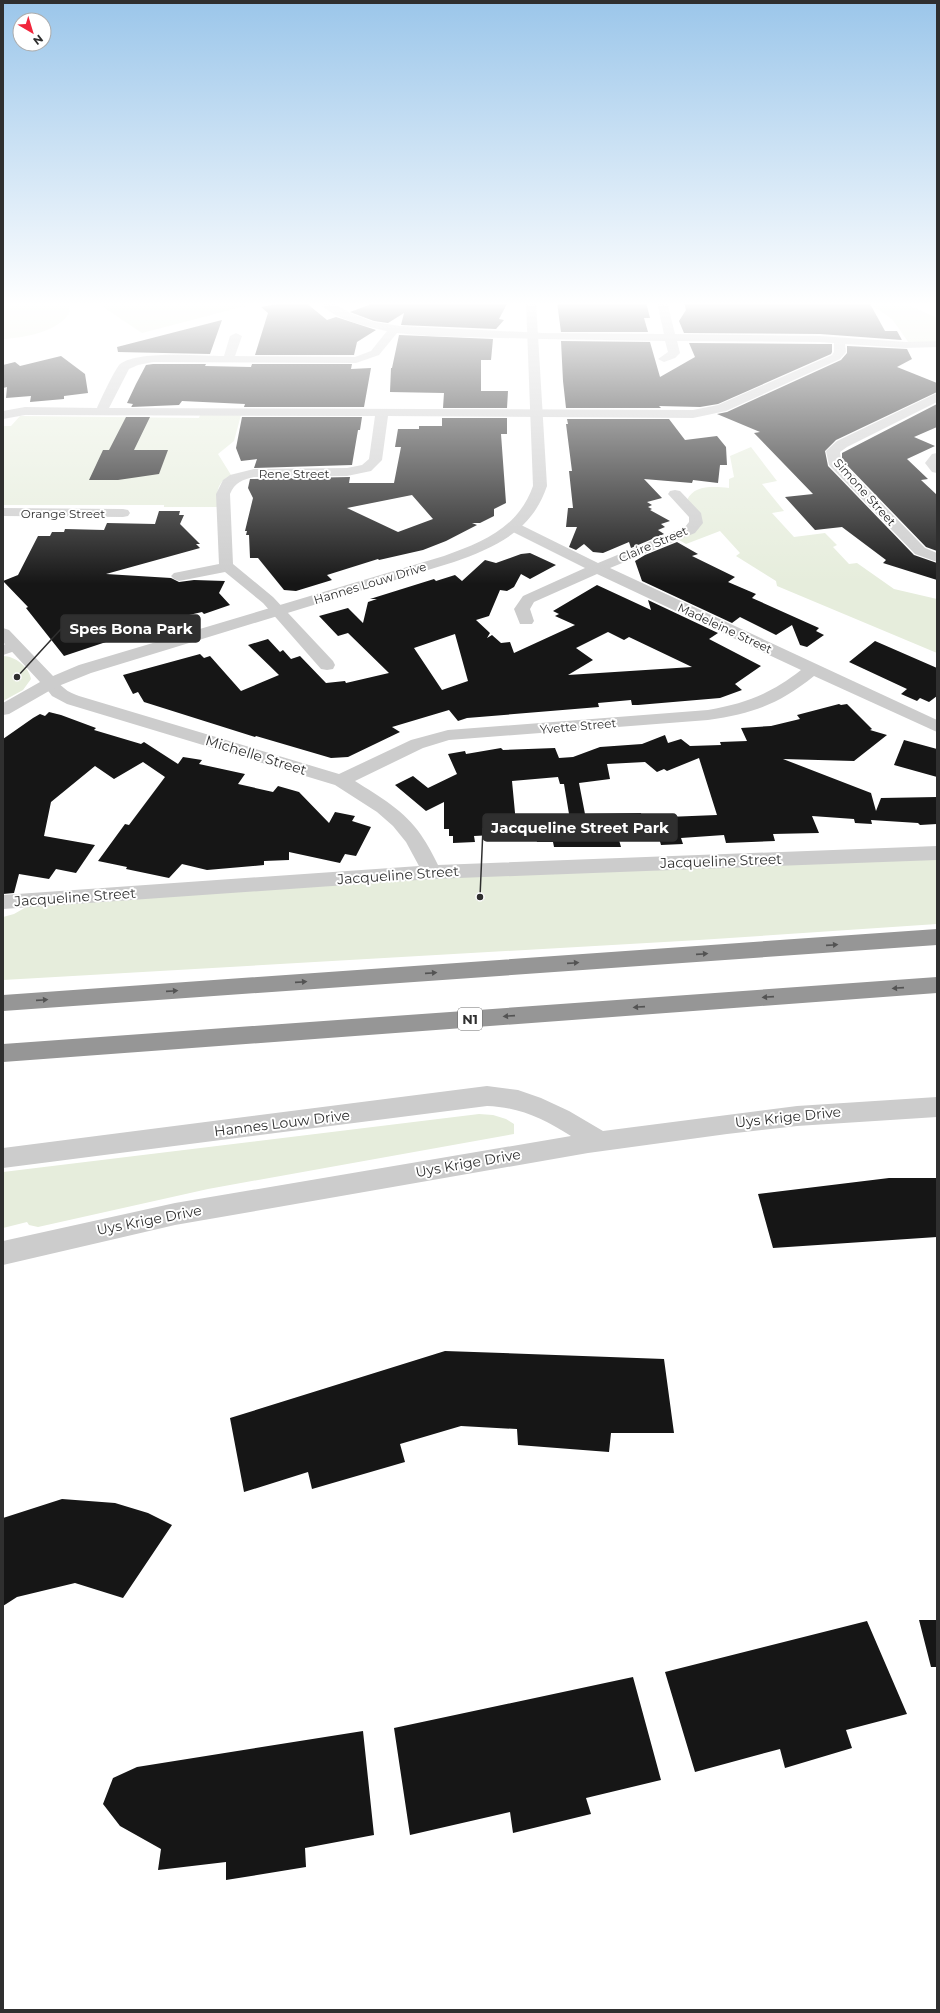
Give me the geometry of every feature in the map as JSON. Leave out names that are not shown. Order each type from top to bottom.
[{"type":"highway","points":[[3,1003],[937,937]]},
{"type":"highway","name":"N1","points":[[3,1053],[937,985]]},
{"type":"street","points":[[101,412],[109,396]]},
{"type":"street","name":"Hannes Louw Drive","points":[[3,710],[50,683],[91,667],[279,612],[462,555],[493,540],[514,527],[531,508],[540,486],[535,396]]},
{"type":"street","points":[[3,415],[25,411],[382,414],[684,414],[708,412],[722,408],[749,396]]},
{"type":"street","name":"Simone Street","points":[[937,397],[842,444],[833,451],[832,456],[834,462],[920,551],[937,558]]},
{"type":"street","name":"Rene Street","points":[[228,567],[225,563],[223,494],[228,483],[235,478],[254,473],[339,472],[366,468],[375,460],[382,414]]},
{"type":"street","points":[[937,457],[932,463],[937,469]]},
{"type":"street","name":"Claire Street","points":[[596,568],[690,530],[696,523],[696,516],[675,494]]},
{"type":"street","name":"Orange Street","points":[[3,512],[123,513]]},
{"type":"street","name":"Madeleine Street","points":[[514,527],[596,568],[937,727]]},
{"type":"street","points":[[178,576],[228,567],[259,591],[327,665]]},
{"type":"street","points":[[526,621],[522,609],[528,599],[596,568]]},
{"type":"street","name":"Michelle Street","points":[[3,633],[9,648],[50,683],[58,692],[73,700],[341,781],[384,808],[400,822],[414,840],[432,872]]},
{"type":"street","name":"Yvette Street","points":[[341,781],[417,744],[448,735],[700,716],[737,710],[772,699],[786,691],[812,669]]},
{"type":"street","name":"Jacqueline Street","points":[[3,902],[432,872],[937,852]]},
{"type":"street","name":"Hannes Louw Drive","points":[[3,1158],[263,1126],[487,1096],[517,1098],[557,1116],[601,1142]]},
{"type":"street","name":"Uys Krige Drive","points":[[3,1253],[97,1230],[181,1213],[601,1142],[751,1120],[841,1111],[937,1107]]},
{"type":"street","points":[[557,1116],[564,1148]]},
{"type":"green space","points":[[200,415],[241,415],[234,441],[218,454],[231,475],[222,481],[218,488],[217,507],[164,507],[164,505],[3,505],[3,426],[11,426],[20,416],[199,418]]},
{"type":"green space","points":[[751,447],[777,481],[762,484],[784,511],[772,513],[794,537],[825,533],[837,545],[833,547],[849,564],[857,563],[894,589],[937,599],[937,653],[777,586],[776,581],[736,556],[740,553],[720,531],[686,544],[679,540],[695,531],[687,500],[690,495],[695,491],[705,488],[729,488],[729,479],[734,477],[730,456]]},
{"type":"green space","points":[[3,656],[8,656],[21,663],[27,670],[31,679],[23,690],[3,701]]},
{"type":"green space","points":[[937,858],[937,924],[699,940],[3,980],[3,917],[14,914],[28,906],[439,877]]},
{"type":"green space","points":[[479,1114],[493,1115],[506,1119],[514,1124],[514,1134],[208,1189],[38,1227],[29,1225],[27,1222],[3,1228],[3,1172]]},
{"type":"building","points":[[6,396],[64,396],[64,399],[30,402],[31,396],[6,398]]},
{"type":"building","points":[[130,396],[366,396],[364,407],[244,407],[245,404],[182,401],[179,405],[131,407],[133,404],[127,403]]},
{"type":"building","points":[[444,396],[508,396],[507,408],[443,408]]},
{"type":"building","points":[[565,396],[736,396],[718,404],[700,407],[659,406],[661,408],[566,408]]},
{"type":"building","points":[[762,396],[929,396],[836,440],[825,451],[828,466],[914,555],[937,563],[937,580],[883,563],[886,560],[842,527],[815,530],[785,497],[813,494],[754,433],[760,432],[717,414],[727,412]]},
{"type":"building","points":[[937,404],[937,427],[914,437],[935,446],[907,459],[928,479],[921,480],[937,495],[937,551],[926,547],[842,460],[842,453]]},
{"type":"building","points":[[126,417],[150,417],[134,450],[168,450],[159,474],[118,480],[89,480],[103,450],[109,450]]},
{"type":"building","points":[[242,417],[362,417],[360,430],[358,430],[352,465],[254,468],[257,459],[241,461],[236,448]]},
{"type":"building","points":[[442,418],[507,418],[507,434],[501,434],[506,503],[494,509],[494,516],[480,523],[472,523],[477,525],[446,541],[423,550],[378,559],[327,575],[332,580],[296,591],[284,590],[258,558],[250,558],[249,535],[246,535],[247,531],[245,531],[253,498],[248,488],[250,479],[350,477],[349,483],[394,483],[401,447],[395,447],[398,429],[419,429],[419,426],[442,426]],"holes":[[[412,495],[433,519],[398,532],[347,508]]]},
{"type":"building","points":[[567,419],[669,419],[685,440],[717,436],[726,447],[727,465],[720,465],[718,483],[693,480],[692,483],[644,479],[662,498],[647,502],[652,505],[648,507],[652,509],[650,510],[670,521],[661,524],[665,527],[658,530],[664,534],[631,548],[629,542],[603,553],[593,552],[584,544],[576,550],[569,547],[577,527],[566,527],[568,508],[573,508],[569,471],[572,471],[566,424],[568,424]]},
{"type":"building","points":[[159,511],[180,511],[179,515],[184,515],[180,524],[200,544],[196,544],[200,548],[106,574],[171,578],[179,582],[194,580],[225,581],[219,593],[230,605],[204,614],[202,612],[172,619],[174,623],[163,626],[165,629],[148,633],[147,631],[133,633],[64,656],[26,608],[28,607],[3,581],[18,575],[38,536],[50,536],[52,532],[64,532],[65,529],[104,530],[107,523],[155,524]]},
{"type":"building","points":[[677,542],[698,554],[692,556],[735,577],[728,582],[756,594],[752,598],[819,628],[816,631],[824,635],[807,647],[800,645],[792,625],[776,635],[740,617],[732,623],[642,581],[635,561],[645,555]]},
{"type":"building","points":[[530,553],[556,565],[530,579],[521,574],[514,587],[507,591],[500,590],[489,616],[476,620],[490,633],[487,638],[492,635],[501,643],[510,642],[514,653],[575,625],[555,616],[559,614],[553,611],[597,585],[651,610],[648,600],[718,633],[709,639],[761,666],[735,684],[742,690],[720,698],[638,705],[632,705],[631,700],[598,703],[599,707],[467,718],[458,721],[449,710],[392,727],[400,732],[348,757],[331,758],[256,736],[255,737],[144,702],[138,692],[133,694],[123,675],[200,654],[204,658],[210,656],[241,691],[279,675],[248,645],[268,639],[280,652],[283,650],[291,659],[300,656],[326,683],[345,681],[346,683],[389,673],[348,633],[338,636],[319,616],[348,608],[363,623],[368,602],[377,599],[370,599],[434,579],[436,581],[455,575],[462,581],[485,560],[496,563],[521,554]],"holes":[[[608,632],[624,640],[629,637],[692,667],[568,675],[593,660],[576,648]],[[455,634],[468,681],[442,690],[414,648]]]},
{"type":"building","points":[[875,641],[937,668],[937,696],[929,702],[920,698],[917,701],[901,694],[907,689],[849,662]]},
{"type":"building","points":[[839,704],[847,704],[872,729],[870,730],[887,735],[854,761],[783,759],[871,793],[876,811],[881,798],[937,797],[937,824],[920,825],[918,823],[871,820],[872,824],[855,823],[854,819],[812,816],[819,833],[773,834],[775,841],[726,843],[724,835],[681,838],[683,844],[661,845],[659,838],[619,840],[621,847],[554,847],[553,842],[537,842],[532,822],[570,820],[564,784],[560,784],[558,777],[512,781],[517,834],[474,836],[475,842],[453,843],[453,836],[449,836],[449,829],[444,829],[444,802],[426,811],[395,785],[413,776],[428,788],[457,774],[448,754],[465,751],[466,754],[501,748],[503,750],[555,748],[559,758],[573,757],[600,747],[642,744],[665,735],[668,743],[681,739],[690,746],[721,745],[720,742],[747,741],[741,728],[771,726],[800,719],[797,715]],"holes":[[[699,758],[717,815],[642,818],[641,813],[585,814],[579,783],[610,779],[607,764],[645,762],[657,772],[664,769],[667,771]]]},
{"type":"building","points":[[49,712],[96,728],[94,730],[141,744],[144,742],[178,764],[183,757],[202,760],[199,764],[245,774],[238,784],[273,792],[278,786],[299,792],[329,823],[335,812],[355,816],[352,821],[371,827],[356,856],[345,854],[340,863],[289,852],[289,860],[264,861],[264,865],[207,870],[182,864],[169,878],[126,869],[127,867],[98,861],[125,824],[129,825],[165,777],[143,762],[114,779],[95,766],[51,802],[44,836],[95,845],[76,873],[56,869],[49,879],[19,874],[14,893],[3,894],[3,739],[33,718],[40,714],[45,716]]},
{"type":"building","points":[[904,740],[937,749],[937,777],[894,765]]},
{"type":"building","points":[[889,1178],[937,1178],[937,1237],[773,1248],[758,1194]]},
{"type":"building","points":[[445,1351],[664,1359],[674,1433],[611,1433],[609,1452],[518,1445],[517,1429],[461,1426],[400,1444],[405,1462],[312,1489],[308,1472],[244,1492],[230,1418]]},
{"type":"building","points":[[62,1499],[115,1503],[148,1513],[172,1525],[123,1598],[75,1583],[17,1597],[3,1606],[3,1518]]},
{"type":"building","points":[[919,1620],[937,1620],[937,1667],[931,1667]]},
{"type":"building","points":[[867,1621],[907,1714],[846,1730],[852,1748],[785,1768],[780,1749],[695,1772],[665,1672]]},
{"type":"building","points":[[633,1677],[661,1780],[586,1798],[591,1814],[513,1833],[510,1812],[410,1835],[394,1728]]},
{"type":"building","points":[[363,1731],[374,1835],[305,1848],[306,1867],[226,1880],[226,1862],[158,1870],[161,1849],[120,1826],[103,1804],[113,1778],[137,1767]]},
{"type":"place","name":"Spes Bona Park","points":[[17,677]]},
{"type":"place","name":"Jacqueline Street Park","points":[[480,897]]}]
